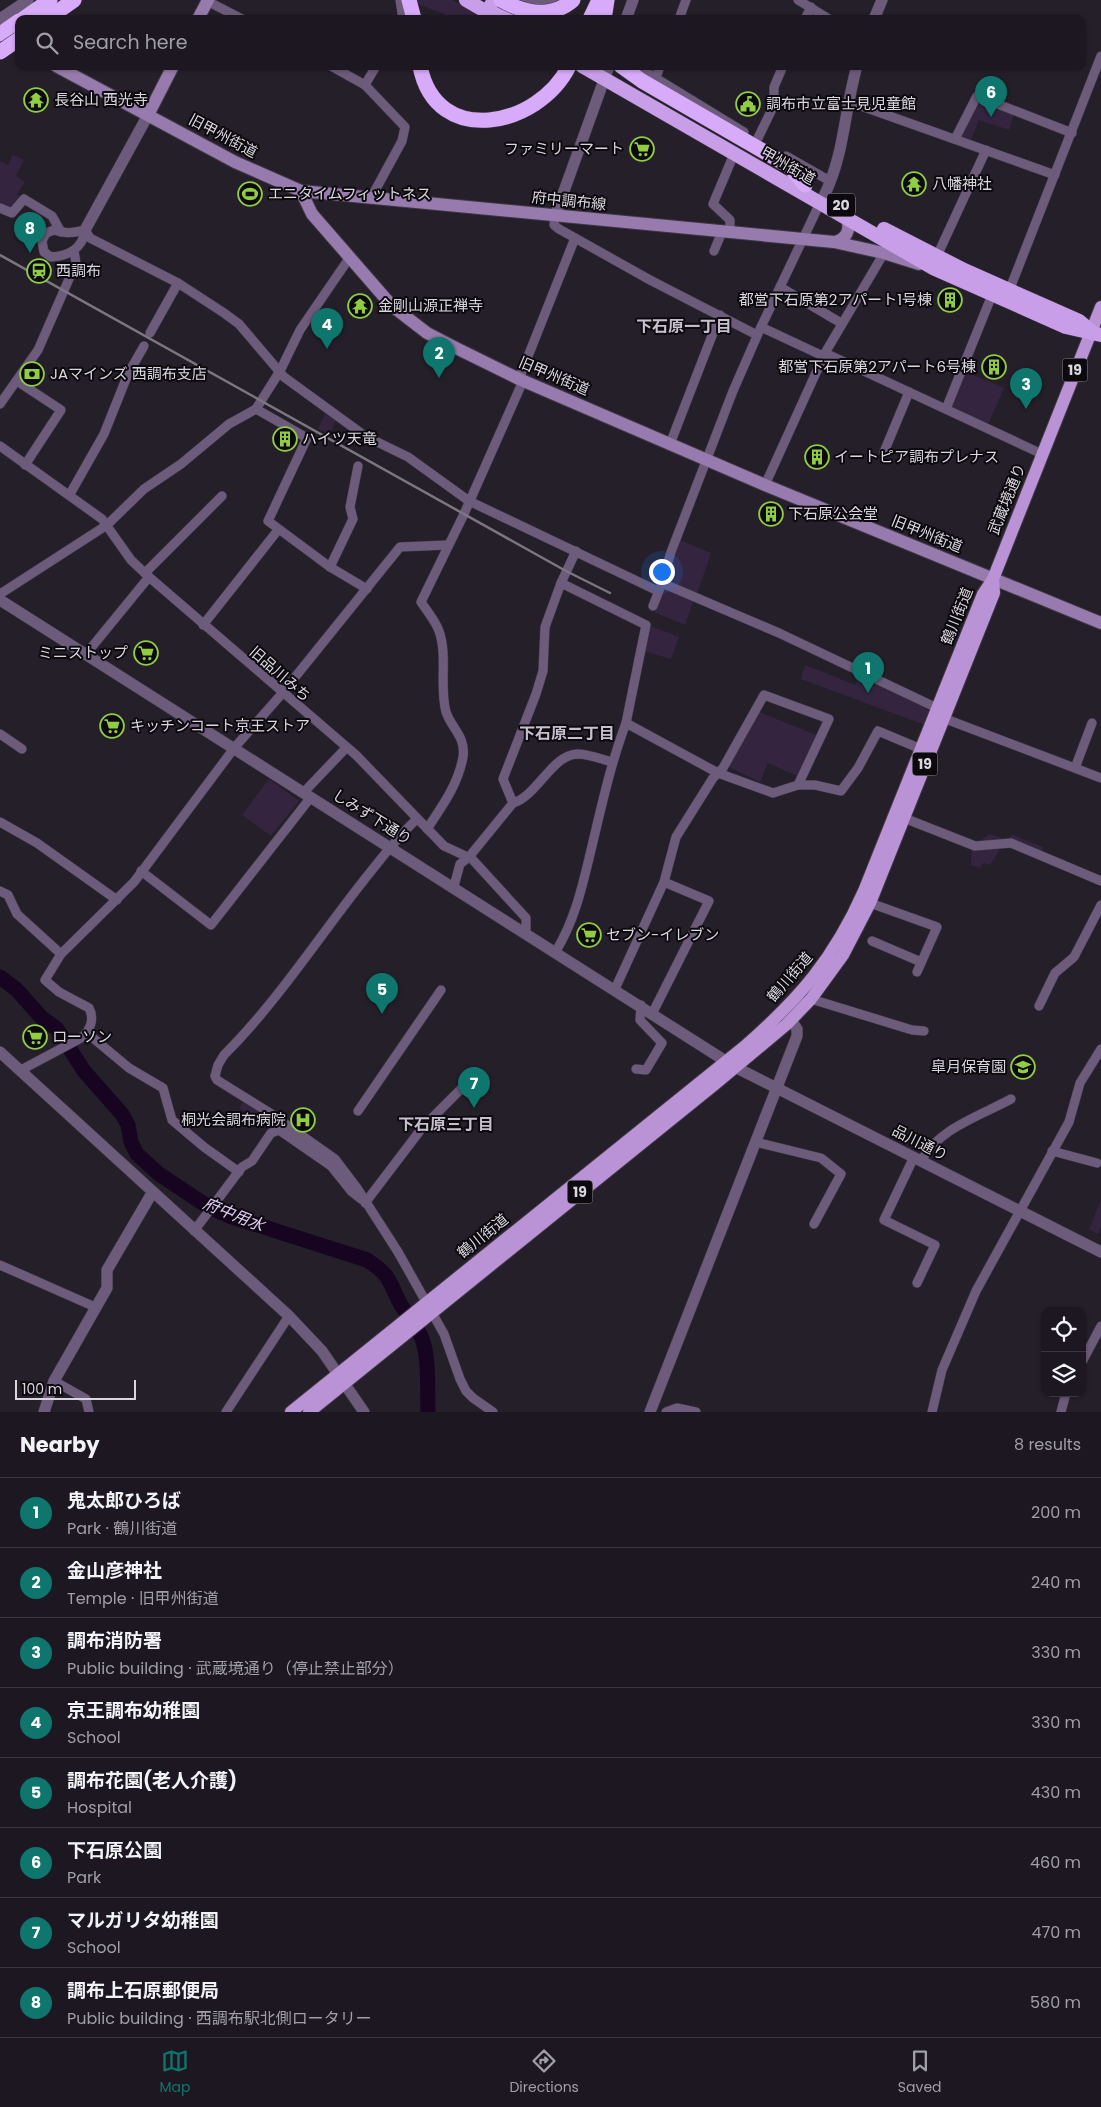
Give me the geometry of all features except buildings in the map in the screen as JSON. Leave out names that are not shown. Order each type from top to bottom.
[{"type":"highway","points":[[29,15],[50,0]]},
{"type":"highway","points":[[53,15],[74,0]]},
{"type":"highway","points":[[409,0],[413,15]]},
{"type":"highway","points":[[466,0],[492,15]]},
{"type":"highway","points":[[482,0],[508,15]]},
{"type":"highway","points":[[501,0],[521,10],[542,12],[560,8],[573,0]]},
{"type":"highway","points":[[582,15],[588,0]]},
{"type":"highway","points":[[592,15],[599,0]]},
{"type":"highway","points":[[605,15],[607,0]]},
{"type":"highway","points":[[0,35],[15,24]]},
{"type":"highway","points":[[0,52],[15,42]]},
{"type":"highway","points":[[421,70],[427,88],[440,104],[464,119],[498,112],[526,101],[548,84],[557,70]]},
{"type":"highway","points":[[431,70],[433,80],[450,102],[478,117],[499,120],[529,108],[550,92],[566,70]]},
{"type":"highway","points":[[608,70],[642,81],[789,166],[805,185]]},
{"type":"highway","name":"甲州街道","points":[[608,70],[734,154],[822,199],[992,295],[1066,327],[1096,333]]},
{"type":"highway","name":"甲州街道","points":[[608,70],[805,185],[847,218],[935,262],[1079,321],[1096,333]]},
{"type":"main road","points":[[200,15],[208,1]]},
{"type":"main road","points":[[0,35],[15,44]]},
{"type":"main road","name":"旧甲州街道","points":[[64,70],[235,162],[301,191],[312,214],[380,293],[407,318],[456,348],[521,380],[765,485],[1101,623]]},
{"type":"main road","points":[[148,115],[171,70]]},
{"type":"main road","name":"府中調布線","points":[[301,191],[834,242],[935,262]]},
{"type":"main road","points":[[834,242],[842,240],[846,235],[849,226],[847,218]]},
{"type":"main road","points":[[1096,333],[1101,307]]},
{"type":"main road","name":"武蔵境通り","points":[[993,579],[1059,410],[1096,333]]},
{"type":"main road","name":"鶴川街道","points":[[291,1412],[342,1378],[731,1064],[791,1020],[811,998],[843,955],[870,903],[904,818],[983,594],[993,579]]},
{"type":"main road","name":"鶴川街道","points":[[731,1064],[796,999],[835,948],[860,900],[921,749],[940,713]]},
{"type":"main road","name":"鶴川街道","points":[[309,1412],[342,1378]]},
{"type":"street","points":[[0,19],[28,0]]},
{"type":"street","points":[[400,0],[403,15]]},
{"type":"street","points":[[521,0],[532,4],[547,15]]},
{"type":"street","points":[[532,4],[558,0]]},
{"type":"street","points":[[627,15],[633,0]]},
{"type":"street","points":[[680,15],[686,0]]},
{"type":"street","points":[[798,0],[823,15]]},
{"type":"street","points":[[876,15],[882,0]]},
{"type":"street","points":[[208,1],[234,15]]},
{"type":"street","points":[[807,15],[811,7]]},
{"type":"street","points":[[1009,291],[1101,56]]},
{"type":"street","points":[[338,70],[365,85],[406,129],[383,178],[370,198]]},
{"type":"street","points":[[365,85],[374,70]]},
{"type":"street","points":[[608,70],[555,216],[554,225],[650,280],[720,315],[824,354],[1042,454]]},
{"type":"street","points":[[643,70],[757,140],[830,181]]},
{"type":"street","points":[[656,78],[659,70]]},
{"type":"street","points":[[757,140],[774,105],[774,87],[781,70]]},
{"type":"street","points":[[653,606],[674,543],[759,331],[830,181],[843,142],[856,70]]},
{"type":"street","points":[[955,139],[977,96],[1072,133]]},
{"type":"street","points":[[850,102],[1056,175]]},
{"type":"street","points":[[85,230],[71,234],[54,230],[46,234],[42,241],[44,252],[55,256],[77,248],[148,115]]},
{"type":"street","points":[[935,262],[986,150]]},
{"type":"street","points":[[714,251],[726,232],[730,220],[713,204],[734,154]]},
{"type":"street","points":[[0,208],[12,213],[24,199],[52,216],[61,232]]},
{"type":"street","points":[[85,230],[88,237],[178,283],[239,324],[284,377],[366,436],[408,457],[469,501],[576,551],[660,587],[779,633],[940,713],[1101,778]]},
{"type":"street","points":[[0,404],[38,350],[76,263],[77,248],[71,234]]},
{"type":"street","points":[[427,829],[452,791],[464,747],[462,738],[450,721],[445,704],[442,640],[439,630],[421,602],[469,501],[521,380],[576,238]]},
{"type":"street","points":[[765,485],[824,354],[884,253]]},
{"type":"street","points":[[0,594],[107,525],[144,488],[182,464],[229,424],[256,409],[280,371],[300,330],[350,258]]},
{"type":"street","points":[[150,333],[178,283]]},
{"type":"street","points":[[780,287],[841,323]]},
{"type":"street","points":[[946,409],[992,295]]},
{"type":"street","points":[[670,444],[720,315]]},
{"type":"street","points":[[70,494],[104,434],[128,374],[144,346]]},
{"type":"street","points":[[17,382],[61,410],[25,465]]},
{"type":"street","points":[[884,452],[909,392]]},
{"type":"street","points":[[256,409],[307,438],[268,521],[330,567],[367,589]]},
{"type":"street","name":"旧品川みち","points":[[0,446],[25,465],[70,494],[107,525],[131,560],[147,575],[363,762],[444,846],[469,857],[526,918],[526,932]]},
{"type":"street","points":[[330,567],[353,519],[350,507],[358,466]]},
{"type":"street","points":[[86,654],[147,575],[222,496]]},
{"type":"street","points":[[203,625],[278,530]]},
{"type":"street","points":[[21,1070],[74,1042],[87,1033],[92,1021],[89,1008],[59,992],[45,980],[61,954],[117,900],[235,748],[400,547],[448,544]]},
{"type":"street","points":[[513,803],[503,779],[543,671],[545,627],[561,582],[576,551]]},
{"type":"street","points":[[556,951],[570,929],[584,887],[612,762],[626,723],[646,625],[561,582]]},
{"type":"street","name":"しみず下通り","points":[[0,600],[454,886],[731,1064]]},
{"type":"street","points":[[615,989],[664,882],[676,837],[688,816],[744,734],[764,695],[829,720],[798,785]]},
{"type":"street","points":[[626,723],[718,773],[773,793],[798,785],[815,785],[841,791],[858,768],[878,731],[921,749]]},
{"type":"street","points":[[1075,768],[1092,723]]},
{"type":"street","points":[[0,734],[22,749]]},
{"type":"street","points":[[141,871],[211,925],[308,794],[346,748]]},
{"type":"street","points":[[454,886],[460,864],[469,857],[513,803],[528,795],[548,773],[569,756],[584,754],[612,762]]},
{"type":"street","points":[[904,818],[976,846],[1011,843],[1101,881]]},
{"type":"street","points":[[417,819],[391,847],[322,932],[280,991],[224,1056],[218,1065],[215,1076],[217,1080],[270,1112],[335,1159],[398,1252],[425,1310],[444,1334],[460,1380],[466,1391],[493,1412]]},
{"type":"street","points":[[0,822],[37,843],[117,900]]},
{"type":"street","points":[[652,1012],[709,901],[664,882]]},
{"type":"street","points":[[0,891],[8,895],[17,914],[61,954]]},
{"type":"street","points":[[870,903],[937,927],[917,972]]},
{"type":"street","points":[[1039,1006],[1055,973],[1074,957],[1101,905]]},
{"type":"street","points":[[872,941],[921,962]]},
{"type":"street","points":[[358,1111],[441,990]]},
{"type":"street","points":[[811,998],[912,1030],[924,1031]]},
{"type":"street","points":[[636,1070],[646,1070],[662,1042],[640,1020],[641,1005]]},
{"type":"street","points":[[650,1412],[797,1036],[797,1029],[791,1020]]},
{"type":"street","points":[[87,1033],[129,1068],[163,1088],[172,1120],[204,1147],[239,1172]]},
{"type":"street","points":[[932,1412],[942,1370],[987,1268],[1069,1122],[1080,1083],[1097,1065],[1101,1049]]},
{"type":"street","points":[[0,1052],[90,1132],[152,1193],[289,1316],[322,1351],[364,1412]]},
{"type":"street","name":"品川通り","points":[[731,1064],[1019,1210],[1100,1247]]},
{"type":"street","points":[[365,1202],[422,1128],[477,1073]]},
{"type":"street","points":[[916,1283],[935,1246],[884,1220],[918,1159],[928,1148],[947,1131],[1012,1099]]},
{"type":"street","points":[[194,1231],[239,1172],[252,1161],[271,1133],[279,1130],[331,1166],[351,1191],[365,1202]]},
{"type":"street","points":[[755,1142],[821,1158],[841,1174],[814,1224]]},
{"type":"street","points":[[1052,1151],[1097,1164]]},
{"type":"street","points":[[44,1412],[54,1381],[107,1288],[107,1270],[152,1193]]},
{"type":"street","points":[[0,1265],[95,1307]]},
{"type":"street","points":[[226,1412],[289,1316]]},
{"type":"street","points":[[1086,1354],[1101,1326]]},
{"type":"street","points":[[54,1381],[86,1399],[89,1412]]},
{"type":"street","points":[[1061,1412],[1065,1397]]},
{"type":"street","points":[[666,1412],[669,1409],[677,1408],[696,1412]]},
{"type":"shaded area","points":[[413,0],[452,0],[479,14],[445,15],[415,3]]},
{"type":"shaded area","points":[[979,99],[1014,114],[1009,130],[979,120],[971,140],[959,137]]},
{"type":"shaded area","points":[[13,155],[24,160],[16,176],[25,182],[17,194],[24,199],[13,211],[0,204],[0,161],[8,165]]},
{"type":"shaded area","points":[[966,372],[1004,388],[986,429],[949,412]]},
{"type":"shaded area","points":[[325,414],[336,420],[330,434],[318,429]]},
{"type":"shaded area","points":[[680,540],[711,553],[697,594],[665,581]]},
{"type":"shaded area","points":[[664,587],[694,600],[685,625],[654,612]]},
{"type":"shaded area","points":[[651,626],[679,637],[671,659],[643,651]]},
{"type":"shaded area","points":[[805,665],[855,685],[859,676],[926,705],[925,709],[931,711],[925,725],[801,679]]},
{"type":"shaded area","points":[[759,712],[816,735],[797,776],[768,763],[760,782],[729,767]]},
{"type":"shaded area","points":[[269,779],[299,801],[271,836],[242,815]]},
{"type":"shaded area","points":[[989,834],[1002,838],[999,851],[990,865],[983,863],[980,868],[971,865],[972,848]]},
{"type":"shaded area","points":[[1013,835],[1043,847],[1041,853],[1007,839]]},
{"type":"shaded area","points":[[244,1100],[275,1121],[270,1128],[239,1108]]},
{"type":"shaded area","points":[[1101,1200],[1101,1227],[1098,1234],[1089,1229]]},
{"type":"waterway","name":"府中用水","points":[[0,977],[17,990],[41,1017],[57,1029],[84,1071],[122,1114],[128,1125],[131,1142],[137,1154],[159,1174],[207,1206],[229,1216],[367,1260],[381,1270],[418,1330],[423,1342],[427,1361],[428,1412]]},
{"type":"railway","points":[[0,255],[566,571],[610,593]]},
{"type":"place","name":"長谷山 西光寺","points":[[36,100]]},
{"type":"place","name":"調布市立富士見児童館","points":[[748,104]]},
{"type":"place","name":"下石原公園","points":[[991,117]]},
{"type":"place","name":"ファミリーマート","points":[[642,149]]},
{"type":"place","name":"八幡神社","points":[[914,184]]},
{"type":"place","name":"エニタイムフィットネス","points":[[250,194]]},
{"type":"place","name":"調布上石原郵便局","points":[[30,253]]},
{"type":"place","name":"西調布","points":[[39,271]]},
{"type":"place","name":"都営下石原第2アパート1号棟","points":[[950,300]]},
{"type":"place","name":"金剛山源正禅寺","points":[[360,306]]},
{"type":"place","name":"京王調布幼稚園","points":[[327,349]]},
{"type":"place","name":"都営下石原第2アパート6号棟","points":[[994,367]]},
{"type":"place","name":"JAマインズ 西調布支店","points":[[32,374]]},
{"type":"place","name":"金山彦神社","points":[[439,378]]},
{"type":"place","name":"調布消防署","points":[[1026,409]]},
{"type":"place","name":"ハイツ天竜","points":[[285,439]]},
{"type":"place","name":"イートピア調布プレナス","points":[[817,457]]},
{"type":"place","name":"下石原公会堂","points":[[771,514]]},
{"type":"place","name":"ミニストップ","points":[[146,653]]},
{"type":"place","name":"鬼太郎ひろば","points":[[868,693]]},
{"type":"place","name":"キッチンコート京王ストア","points":[[112,726]]},
{"type":"place","name":"セブン-イレブン","points":[[589,935]]},
{"type":"place","name":"調布花園(老人介護)","points":[[382,1014]]},
{"type":"place","name":"ローソン","points":[[35,1037]]},
{"type":"place","name":"皐月保育園","points":[[1023,1067]]},
{"type":"place","name":"マルガリタ幼稚園","points":[[474,1108]]},
{"type":"place","name":"桐光会調布病院","points":[[303,1120]]},
{"type":"district","name":"下石原一丁目","points":[[684,326]]},
{"type":"district","name":"下石原二丁目","points":[[567,733]]},
{"type":"district","name":"下石原三丁目","points":[[446,1124]]}]
